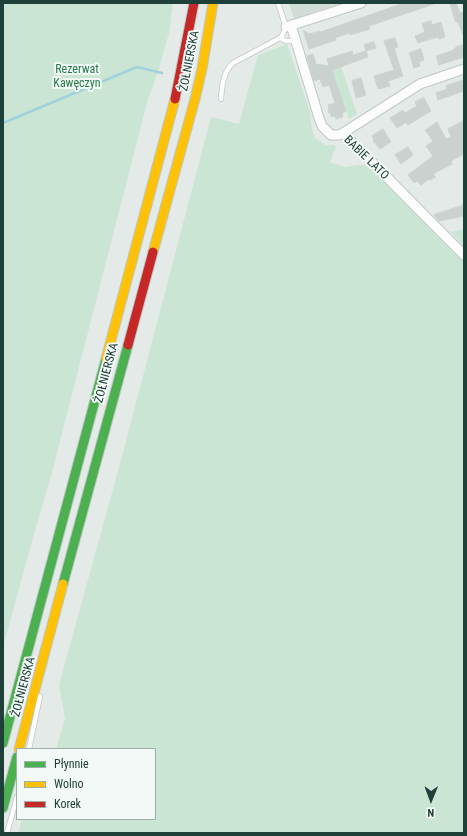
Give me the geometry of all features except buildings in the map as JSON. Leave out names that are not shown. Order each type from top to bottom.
[{"type":"main road","points":[[185,3],[188,39]]},
{"type":"main road","points":[[188,39],[194,3]]},
{"type":"main road","name":"ŻOŁNIERSKA","points":[[19,748],[195,99],[202,69],[213,3]]},
{"type":"main road","name":"ŻOŁNIERSKA","points":[[3,743],[15,689],[176,96],[188,39]]},
{"type":"main road","points":[[3,808],[16,761]]},
{"type":"street","points":[[292,32],[361,3]]},
{"type":"street","name":"BABIE LATO","points":[[292,32],[322,126],[330,135],[339,135],[343,133],[464,255]]},
{"type":"street","points":[[343,133],[420,84],[464,69]]},
{"type":"lane","points":[[278,3],[292,32]]},
{"type":"lane","points":[[221,99],[226,73],[229,66],[275,42],[280,38],[285,30],[292,32]]},
{"type":"lane","points":[[280,38],[286,41],[292,32]]},
{"type":"lane","points":[[42,684],[51,630]]},
{"type":"lane","points":[[30,748],[41,691]]},
{"type":"lane","points":[[7,833],[16,801]]},
{"type":"shaded area","points":[[289,3],[341,3],[294,19]]},
{"type":"green space","name":"Rezerwat Kawęczyn","points":[[3,3],[173,3],[169,33],[158,72],[148,99],[51,476],[3,647]]},
{"type":"green space","points":[[287,44],[310,112],[312,129],[315,138],[326,145],[333,145],[336,147],[330,162],[345,167],[365,165],[376,173],[464,259],[464,833],[18,833],[22,820],[156,820],[156,748],[56,748],[65,719],[59,685],[121,460],[211,117],[239,124],[258,55]]},
{"type":"green space","points":[[341,66],[357,114],[349,119],[332,69]]},
{"type":"green space","points":[[464,229],[464,246],[451,232]]},
{"type":"waterway","points":[[3,123],[137,67],[162,73]]},
{"type":"traffic: fast","points":[[63,584],[128,345]]},
{"type":"traffic: fast","points":[[3,743],[106,359]]},
{"type":"traffic: fast","points":[[3,808],[16,761]]},
{"type":"traffic: slow","points":[[153,252],[195,99],[202,69],[213,3]]},
{"type":"traffic: slow","points":[[106,359],[175,99]]},
{"type":"traffic: slow","points":[[19,748],[63,584]]},
{"type":"traffic: jam","points":[[175,99],[194,3]]},
{"type":"traffic: jam","points":[[128,345],[153,252]]}]
